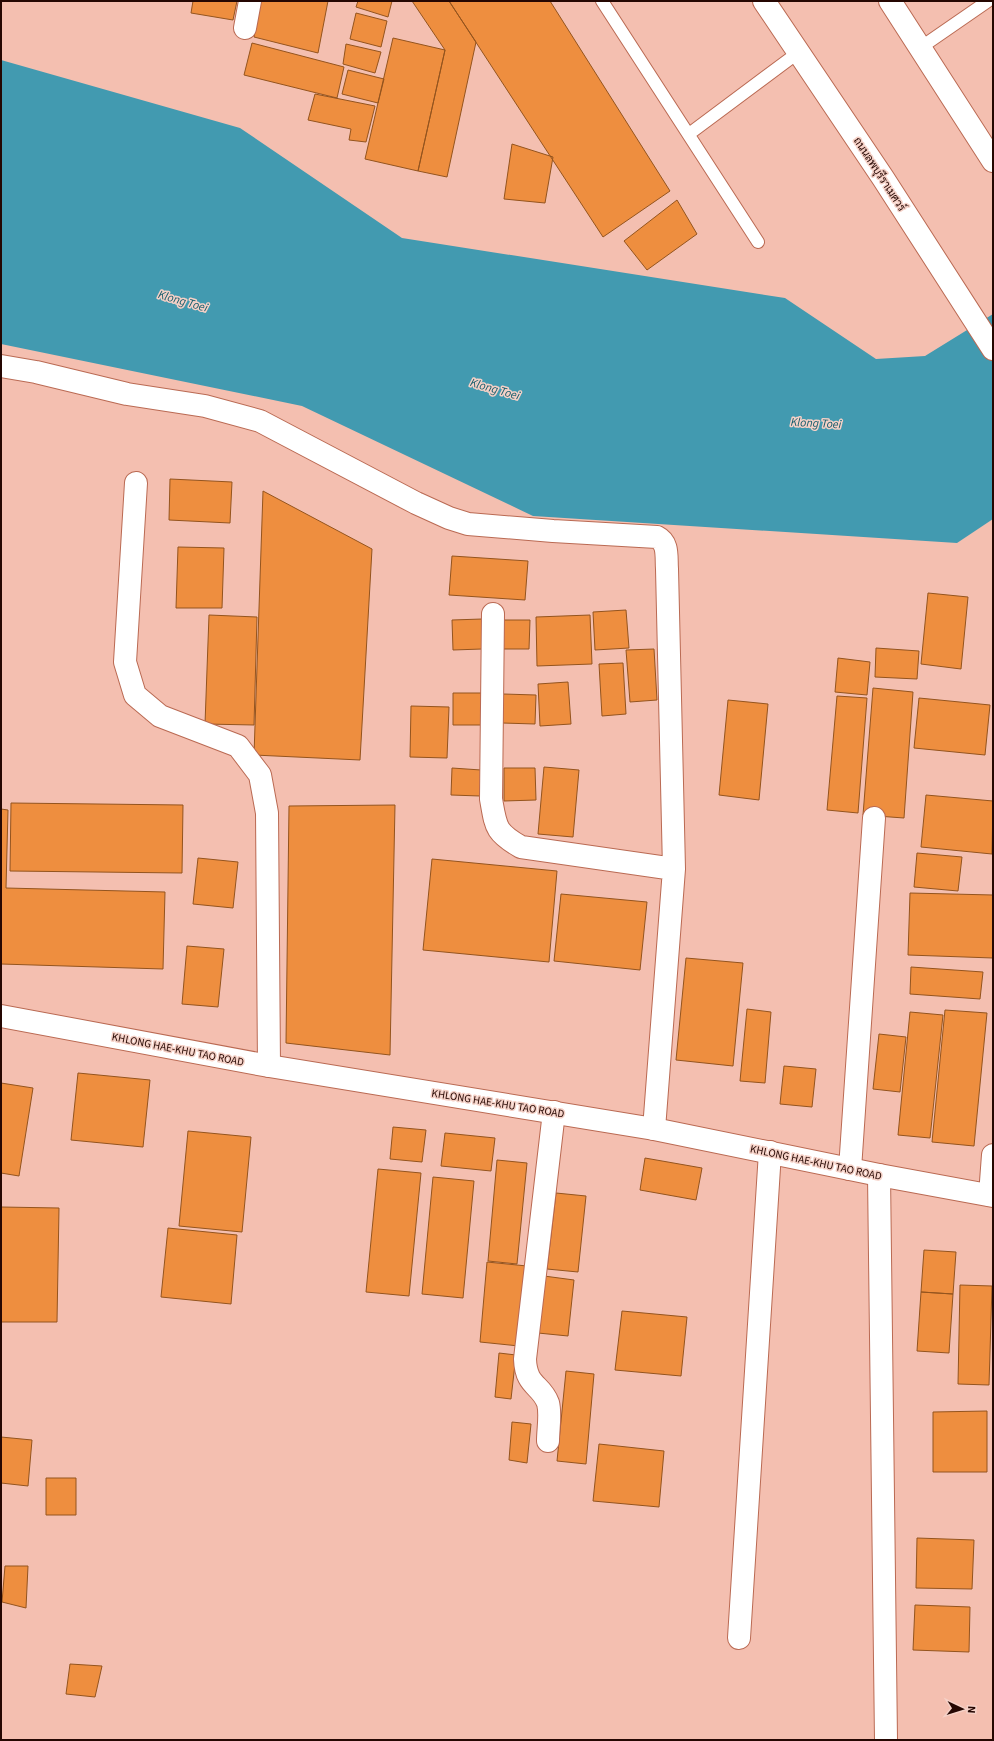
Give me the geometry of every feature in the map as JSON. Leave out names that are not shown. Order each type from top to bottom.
[{"type":"street","points":[[245,28],[250,1]]},
{"type":"street","name":"ถนนลพบุรีราเมศวร์","points":[[764,1],[883,178],[993,349]]},
{"type":"street","points":[[890,1],[993,161]]},
{"type":"street","points":[[1,366],[36,372],[127,394],[205,406],[260,421],[416,503],[468,524],[659,538],[666,548],[667,569],[674,869],[654,1129]]},
{"type":"street","points":[[136,483],[125,662],[134,695],[160,716],[238,746],[260,775],[267,813],[269,1066]]},
{"type":"street","points":[[493,614],[492,799],[496,826],[506,839],[521,847],[545,852],[674,869]]},
{"type":"street","points":[[850,1169],[874,818]]},
{"type":"street","name":"KHLONG HAE-KHU TAO ROAD","points":[[1,1016],[269,1066],[654,1129],[879,1175],[991,1195]]},
{"type":"street","points":[[548,1441],[548,1403],[529,1379],[525,1359],[554,1112]]},
{"type":"street","points":[[739,1638],[770,1152]]},
{"type":"street","points":[[991,1195],[993,1155]]},
{"type":"street","points":[[879,1175],[886,1740]]},
{"type":"lane","points":[[602,1],[758,242]]},
{"type":"lane","points":[[920,48],[988,1]]},
{"type":"lane","points":[[689,134],[799,52]]},
{"type":"water","name":"Klong Toei","points":[[1,60],[240,128],[402,238],[785,298],[876,359],[925,356],[993,314],[993,519],[957,543],[533,516],[302,406],[1,344]]},
{"type":"building","points":[[193,1],[237,1],[233,20],[191,13]]},
{"type":"building","points":[[260,1],[328,1],[318,53],[254,37]]},
{"type":"building","points":[[358,1],[392,1],[388,17],[356,7]]},
{"type":"building","points":[[412,1],[449,1],[476,42],[447,177],[418,171],[445,50]]},
{"type":"building","points":[[449,1],[550,1],[670,191],[603,237]]},
{"type":"building","points":[[356,13],[387,21],[381,47],[350,39]]},
{"type":"building","points":[[393,38],[445,50],[418,171],[365,159]]},
{"type":"building","points":[[252,43],[344,67],[337,98],[244,75]]},
{"type":"building","points":[[346,44],[381,52],[375,73],[343,64]]},
{"type":"building","points":[[348,70],[384,79],[378,103],[342,94]]},
{"type":"building","points":[[315,94],[375,106],[366,142],[349,140],[351,129],[308,120]]},
{"type":"building","points":[[512,144],[553,157],[545,203],[504,199]]},
{"type":"building","points":[[677,200],[697,234],[647,270],[624,241]]},
{"type":"building","points":[[170,479],[232,482],[230,523],[169,520]]},
{"type":"building","points":[[263,491],[372,549],[360,760],[254,755]]},
{"type":"building","points":[[178,547],[224,548],[222,608],[176,608]]},
{"type":"building","points":[[452,556],[528,561],[525,600],[449,595]]},
{"type":"building","points":[[928,593],[968,597],[961,669],[921,664]]},
{"type":"building","points":[[626,610],[629,648],[595,650],[593,612]]},
{"type":"building","points":[[209,615],[257,617],[254,725],[205,724]]},
{"type":"building","points":[[590,615],[592,664],[537,666],[536,617]]},
{"type":"building","points":[[482,619],[482,649],[453,650],[452,620]]},
{"type":"building","points":[[499,620],[530,620],[529,649],[499,649]]},
{"type":"building","points":[[876,648],[919,651],[917,679],[875,677]]},
{"type":"building","points":[[654,649],[657,700],[630,702],[626,650]]},
{"type":"building","points":[[838,658],[870,662],[867,695],[835,692]]},
{"type":"building","points":[[623,663],[626,714],[602,716],[599,664]]},
{"type":"building","points":[[568,682],[571,724],[540,726],[538,684]]},
{"type":"building","points":[[873,688],[913,692],[904,818],[863,815]]},
{"type":"building","points":[[453,693],[482,693],[482,725],[453,725]]},
{"type":"building","points":[[503,694],[536,695],[535,724],[502,723]]},
{"type":"building","points":[[837,696],[867,698],[858,813],[827,810]]},
{"type":"building","points":[[919,698],[990,705],[985,755],[914,748]]},
{"type":"building","points":[[728,700],[768,704],[759,800],[719,795]]},
{"type":"building","points":[[411,706],[449,707],[447,758],[410,757]]},
{"type":"building","points":[[544,767],[579,770],[573,837],[538,834]]},
{"type":"building","points":[[452,768],[481,770],[480,796],[451,795]]},
{"type":"building","points":[[504,768],[535,768],[536,800],[504,801]]},
{"type":"building","points":[[926,795],[993,801],[992,854],[921,847]]},
{"type":"building","points":[[11,803],[183,805],[182,873],[10,871]]},
{"type":"building","points":[[395,805],[390,1055],[286,1043],[289,806]]},
{"type":"building","points":[[1,809],[8,810],[6,888],[165,892],[163,969],[1,964]]},
{"type":"building","points":[[917,853],[962,857],[958,891],[914,887]]},
{"type":"building","points":[[198,858],[238,862],[233,908],[193,904]]},
{"type":"building","points":[[432,859],[557,871],[549,962],[423,950]]},
{"type":"building","points":[[910,893],[993,895],[993,958],[908,955]]},
{"type":"building","points":[[561,894],[647,902],[640,970],[554,961]]},
{"type":"building","points":[[187,946],[224,949],[218,1007],[182,1004]]},
{"type":"building","points":[[686,958],[743,963],[733,1066],[676,1060]]},
{"type":"building","points":[[911,967],[983,972],[980,999],[910,994]]},
{"type":"building","points":[[747,1009],[771,1012],[765,1083],[740,1081]]},
{"type":"building","points":[[945,1010],[987,1013],[974,1146],[932,1142]]},
{"type":"building","points":[[910,1012],[943,1015],[930,1138],[898,1135]]},
{"type":"building","points":[[879,1034],[906,1037],[900,1092],[873,1089]]},
{"type":"building","points":[[784,1066],[816,1069],[812,1107],[780,1104]]},
{"type":"building","points":[[78,1073],[150,1080],[143,1147],[71,1140]]},
{"type":"building","points":[[1,1083],[33,1088],[19,1176],[1,1173]]},
{"type":"building","points":[[393,1127],[426,1130],[422,1162],[390,1159]]},
{"type":"building","points":[[188,1131],[251,1137],[242,1232],[179,1226]]},
{"type":"building","points":[[445,1133],[495,1138],[491,1171],[441,1166]]},
{"type":"building","points":[[645,1158],[702,1168],[696,1200],[640,1190]]},
{"type":"building","points":[[497,1160],[527,1163],[517,1264],[488,1261]]},
{"type":"building","points":[[378,1169],[421,1173],[409,1296],[366,1292]]},
{"type":"building","points":[[433,1177],[474,1181],[463,1298],[422,1294]]},
{"type":"building","points":[[556,1193],[586,1196],[578,1272],[547,1269]]},
{"type":"building","points":[[1,1207],[59,1208],[57,1322],[1,1322]]},
{"type":"building","points":[[168,1228],[237,1235],[231,1304],[161,1297]]},
{"type":"building","points":[[924,1250],[956,1252],[953,1294],[921,1292]]},
{"type":"building","points":[[487,1262],[527,1266],[519,1346],[480,1342]]},
{"type":"building","points":[[544,1276],[574,1280],[568,1336],[538,1333]]},
{"type":"building","points":[[960,1285],[992,1286],[989,1385],[958,1384]]},
{"type":"building","points":[[921,1292],[953,1294],[949,1353],[917,1351]]},
{"type":"building","points":[[622,1311],[687,1317],[681,1376],[615,1370]]},
{"type":"building","points":[[499,1353],[516,1355],[511,1399],[495,1397]]},
{"type":"building","points":[[566,1371],[594,1374],[586,1464],[557,1461]]},
{"type":"building","points":[[987,1411],[987,1472],[933,1472],[933,1412]]},
{"type":"building","points":[[512,1422],[531,1424],[527,1463],[509,1460]]},
{"type":"building","points":[[1,1437],[32,1440],[28,1486],[1,1483]]},
{"type":"building","points":[[599,1444],[664,1451],[659,1507],[593,1501]]},
{"type":"building","points":[[46,1478],[76,1478],[76,1515],[46,1515]]},
{"type":"building","points":[[917,1538],[974,1540],[972,1589],[916,1588]]},
{"type":"building","points":[[5,1566],[28,1566],[26,1608],[2,1602]]},
{"type":"building","points":[[915,1605],[970,1607],[969,1652],[913,1650]]},
{"type":"building","points":[[70,1664],[102,1666],[95,1697],[66,1694]]}]
